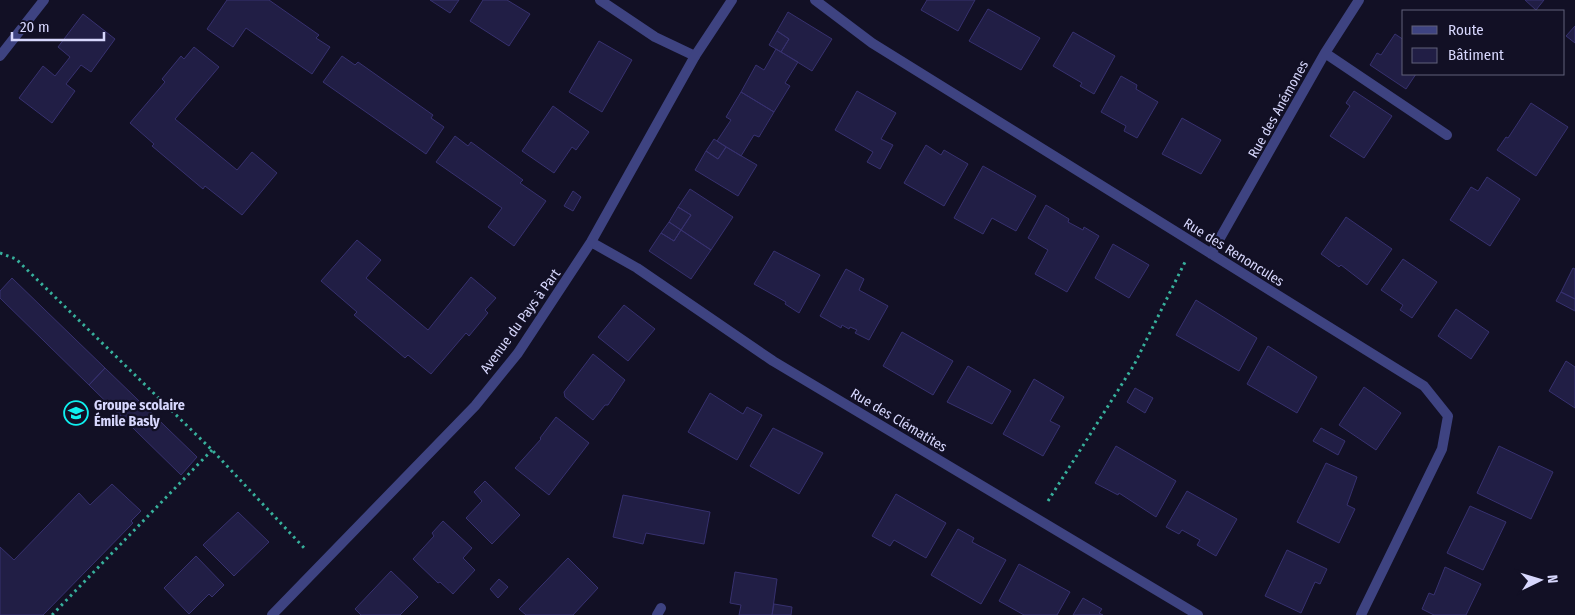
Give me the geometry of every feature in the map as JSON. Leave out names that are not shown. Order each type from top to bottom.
[{"type":"street","points":[[0,56],[44,0]]},
{"type":"street","points":[[600,0],[655,37],[695,56]]},
{"type":"street","name":"Avenue du Pays à Part","points":[[272,615],[475,406],[518,353],[591,242],[695,56],[732,0]]},
{"type":"street","name":"Rue des Renoncules","points":[[814,0],[872,43],[1424,386],[1448,416],[1442,449],[1361,615]]},
{"type":"street","points":[[1325,53],[1359,0]]},
{"type":"street","name":"Rue des Anémones","points":[[1212,254],[1325,53],[1447,135]]},
{"type":"street","name":"Rue des Clématites","points":[[591,242],[637,268],[774,361],[1198,615]]},
{"type":"path","points":[[1037,519],[1134,365],[1194,243]]},
{"type":"path","points":[[0,253],[16,259],[212,450],[320,566]]},
{"type":"path","points":[[52,615],[212,450]]},
{"type":"building","points":[[227,0],[269,0],[319,35],[316,38],[330,47],[312,74],[246,28],[233,47],[207,29]]},
{"type":"building","points":[[430,0],[459,0],[450,13]]},
{"type":"building","points":[[483,0],[507,0],[530,14],[509,46],[470,21]]},
{"type":"building","points":[[927,0],[975,0],[958,31],[921,10]]},
{"type":"building","points":[[1525,0],[1544,0],[1536,10]]},
{"type":"building","points":[[988,9],[1040,38],[1021,70],[969,41]]},
{"type":"building","points":[[788,12],[832,39],[812,71],[781,52],[789,39],[777,31]]},
{"type":"building","points":[[83,14],[115,39],[91,72],[81,65],[66,84],[75,91],[52,123],[19,98],[43,66],[55,76],[70,57],[58,47]]},
{"type":"building","points":[[1575,26],[1575,43],[1566,36]]},
{"type":"building","points":[[777,31],[789,39],[781,52],[769,45]]},
{"type":"building","points":[[1073,32],[1115,56],[1094,94],[1080,86],[1082,83],[1053,66]]},
{"type":"building","points":[[1395,34],[1402,39],[1402,75],[1415,75],[1406,89],[1370,65],[1377,53],[1381,55]]},
{"type":"building","points":[[599,41],[632,60],[602,112],[569,92]]},
{"type":"building","points":[[194,47],[219,67],[175,119],[237,170],[252,152],[277,173],[242,215],[205,186],[203,189],[152,146],[154,144],[130,123],[165,82],[162,79],[181,56],[184,59]]},
{"type":"building","points":[[776,49],[798,62],[785,83],[790,86],[774,112],[741,92],[756,65],[764,70]]},
{"type":"building","points":[[342,56],[355,65],[358,62],[433,115],[431,118],[444,127],[426,154],[323,82]]},
{"type":"building","points":[[1121,76],[1137,85],[1136,89],[1158,102],[1137,138],[1124,131],[1126,126],[1101,112]]},
{"type":"building","points":[[857,91],[896,113],[881,139],[893,145],[880,169],[867,162],[873,152],[835,130]]},
{"type":"building","points":[[1354,91],[1392,116],[1364,158],[1330,136],[1350,106],[1346,103]]},
{"type":"building","points":[[741,92],[774,112],[759,137],[754,135],[741,156],[717,141],[731,120],[726,117]]},
{"type":"building","points":[[1531,103],[1568,127],[1536,176],[1497,150],[1506,137],[1508,138]]},
{"type":"building","points":[[553,106],[589,132],[576,150],[572,147],[554,173],[522,151]]},
{"type":"building","points":[[1182,118],[1221,140],[1201,174],[1162,154]]},
{"type":"building","points":[[455,136],[468,146],[471,142],[523,180],[520,183],[546,201],[514,246],[488,227],[502,208],[436,162]]},
{"type":"building","points":[[714,139],[726,147],[718,159],[706,151]]},
{"type":"building","points":[[926,145],[941,155],[944,150],[968,164],[944,206],[904,183]]},
{"type":"building","points":[[726,147],[757,165],[738,196],[695,170],[706,151],[718,159]]},
{"type":"building","points":[[983,166],[1036,196],[1016,231],[992,218],[983,234],[954,218]]},
{"type":"building","points":[[1487,177],[1520,199],[1490,246],[1450,220],[1471,187],[1478,191]]},
{"type":"building","points":[[690,189],[733,217],[711,250],[681,230],[691,215],[678,207]]},
{"type":"building","points":[[573,191],[581,197],[573,211],[564,206]]},
{"type":"building","points":[[1046,205],[1069,219],[1068,222],[1083,230],[1084,227],[1099,236],[1067,292],[1035,274],[1048,250],[1028,238]]},
{"type":"building","points":[[678,207],[691,215],[681,230],[669,222]]},
{"type":"building","points":[[1346,217],[1392,249],[1367,285],[1341,265],[1339,267],[1321,254]]},
{"type":"building","points":[[669,222],[681,230],[674,241],[661,233]]},
{"type":"building","points":[[681,230],[711,250],[691,279],[649,251],[661,233],[674,241]]},
{"type":"building","points":[[357,240],[381,260],[366,278],[428,330],[471,277],[496,298],[485,310],[488,313],[469,336],[466,333],[431,374],[408,355],[405,358],[354,315],[357,312],[321,281]]},
{"type":"building","points":[[1113,244],[1149,265],[1129,298],[1095,278]]},
{"type":"building","points":[[774,251],[820,275],[799,313],[785,304],[786,302],[754,284]]},
{"type":"building","points":[[1403,259],[1437,282],[1412,318],[1400,310],[1403,305],[1381,290]]},
{"type":"building","points":[[1573,268],[1575,269],[1575,299],[1561,292]]},
{"type":"building","points":[[846,269],[864,279],[859,290],[888,306],[869,340],[855,333],[857,330],[850,327],[849,329],[842,325],[841,328],[820,316]]},
{"type":"building","points":[[12,278],[105,368],[89,385],[0,298],[0,291]]},
{"type":"building","points":[[1561,292],[1575,299],[1575,311],[1556,301]]},
{"type":"building","points":[[1196,300],[1257,338],[1239,371],[1176,335]]},
{"type":"building","points":[[624,305],[655,329],[628,361],[598,337]]},
{"type":"building","points":[[1456,309],[1489,332],[1471,359],[1438,336]]},
{"type":"building","points":[[902,332],[953,361],[933,395],[883,366]]},
{"type":"building","points":[[1268,346],[1317,377],[1297,413],[1247,384]]},
{"type":"building","points":[[593,354],[625,380],[608,405],[605,405],[593,420],[565,397],[564,392]]},
{"type":"building","points":[[1566,361],[1575,367],[1575,408],[1549,391]]},
{"type":"building","points":[[968,366],[1011,391],[992,424],[947,402]]},
{"type":"building","points":[[105,368],[197,457],[181,475],[89,385]]},
{"type":"building","points":[[1034,379],[1064,397],[1050,421],[1060,426],[1043,456],[1003,434]]},
{"type":"building","points":[[1364,387],[1401,413],[1376,450],[1339,425]]},
{"type":"building","points":[[1135,388],[1153,398],[1145,413],[1127,402]]},
{"type":"building","points":[[710,393],[743,414],[747,407],[762,415],[737,460],[688,432]]},
{"type":"building","points":[[556,417],[589,443],[549,495],[515,468],[541,439]]},
{"type":"building","points":[[773,428],[823,453],[799,494],[750,466]]},
{"type":"building","points":[[1321,428],[1345,441],[1338,455],[1313,441]]},
{"type":"building","points":[[1116,446],[1176,481],[1156,517],[1119,493],[1118,495],[1095,483]]},
{"type":"building","points":[[1499,446],[1553,472],[1531,519],[1477,493]]},
{"type":"building","points":[[1326,463],[1357,477],[1347,505],[1355,509],[1339,543],[1297,522]]},
{"type":"building","points":[[485,481],[520,515],[492,544],[466,518],[482,501],[474,492]]},
{"type":"building","points":[[112,484],[141,511],[131,521],[133,523],[43,615],[0,615],[0,547],[14,560],[79,493],[90,505]]},
{"type":"building","points":[[1187,491],[1237,519],[1216,556],[1197,545],[1200,540],[1182,530],[1179,534],[1166,527]]},
{"type":"building","points":[[896,494],[946,523],[926,558],[894,540],[890,546],[872,536]]},
{"type":"building","points":[[623,495],[710,512],[704,544],[646,533],[643,544],[613,537]]},
{"type":"building","points":[[1470,506],[1506,522],[1483,570],[1447,553]]},
{"type":"building","points":[[238,512],[269,542],[234,576],[203,545]]},
{"type":"building","points":[[443,521],[472,548],[463,558],[475,570],[453,594],[440,582],[438,583],[413,559],[434,536],[432,533]]},
{"type":"building","points":[[958,529],[974,538],[972,542],[1006,560],[981,604],[931,575]]},
{"type":"building","points":[[1287,550],[1327,569],[1320,584],[1315,582],[1301,613],[1265,596]]},
{"type":"building","points":[[196,556],[224,585],[212,597],[209,594],[189,614],[164,588]]},
{"type":"building","points":[[568,558],[598,588],[573,615],[526,615],[519,609]]},
{"type":"building","points":[[1019,564],[1070,592],[1057,615],[1024,615],[999,601]]},
{"type":"building","points":[[1445,567],[1481,584],[1466,615],[1434,615],[1422,609],[1429,593],[1434,595]]},
{"type":"building","points":[[391,571],[418,597],[400,615],[361,615],[355,609]]},
{"type":"building","points":[[735,572],[777,579],[772,615],[739,615],[741,605],[730,603]]},
{"type":"building","points":[[499,579],[508,587],[498,598],[490,589]]},
{"type":"building","points":[[1083,598],[1102,609],[1099,613],[1103,615],[1073,615]]},
{"type":"building","points":[[774,604],[792,607],[791,615],[772,615]]},
{"type":"place","name":"Groupe scolaire Émile Basly","points":[[76,413]]}]
